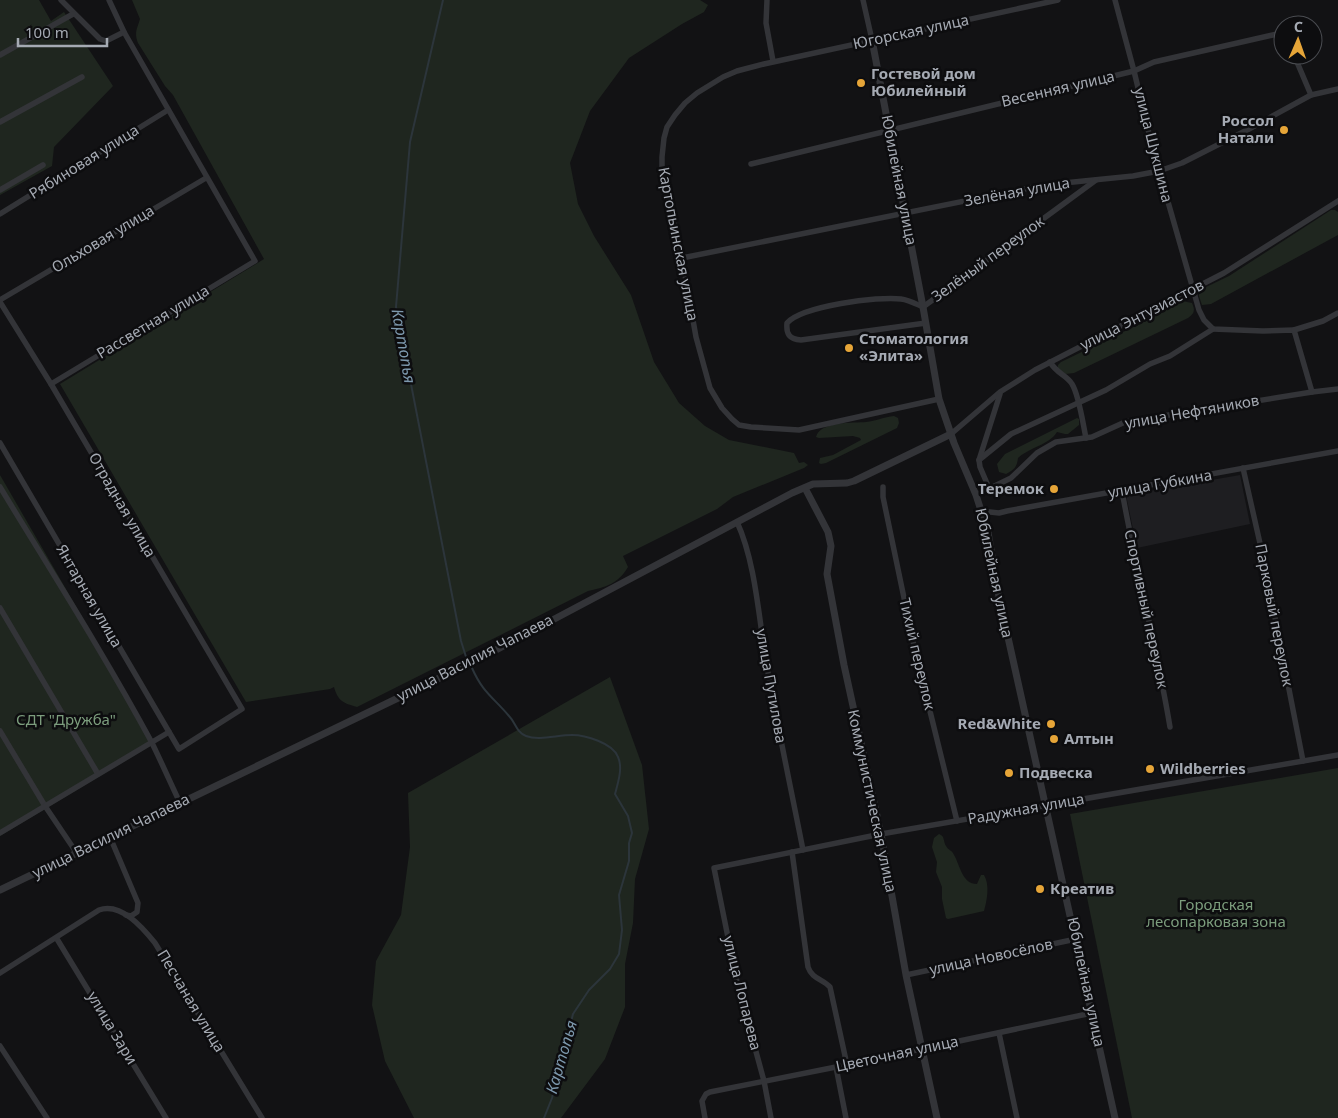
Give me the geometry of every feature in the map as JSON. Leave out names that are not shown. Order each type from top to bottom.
[{"type":"street","points":[[61,0],[100,39],[106,41],[124,32]]},
{"type":"street","points":[[108,0],[206,178]]},
{"type":"street","points":[[767,0],[766,23],[773,62]]},
{"type":"street","name":"Юбилейная улица","points":[[863,0],[906,214],[938,399],[976,495],[988,532],[999,597],[1116,1118]]},
{"type":"street","name":"Югорская улица","points":[[764,64],[1036,2],[1058,0]]},
{"type":"street","name":"улица Шукшина","points":[[1115,0],[1192,290],[1204,320],[1213,329]]},
{"type":"street","points":[[0,55],[73,14]]},
{"type":"street","name":"Весенняя улица","points":[[751,164],[1134,71],[1154,62],[1273,35]]},
{"type":"street","name":"Картопьинская улица","points":[[764,64],[737,71],[710,84],[685,103],[667,127],[662,157],[662,174],[682,258],[696,337],[710,388],[722,408],[739,425],[798,430],[938,399]]},
{"type":"street","points":[[1298,65],[1311,95]]},
{"type":"street","points":[[0,122],[82,77]]},
{"type":"street","name":"Зелёная улица","points":[[682,258],[1044,185],[1133,176],[1159,171],[1182,163],[1311,95],[1338,89]]},
{"type":"street","name":"Рябиновая улица","points":[[0,214],[168,110]]},
{"type":"street","points":[[0,190],[43,165]]},
{"type":"street","name":"Рассветная улица","points":[[50,384],[255,261],[206,178]]},
{"type":"street","name":"Ольховая улица","points":[[0,301],[206,178]]},
{"type":"street","name":"Зелёный переулок","points":[[926,323],[801,340],[794,340],[786,331],[787,323],[795,315],[808,310],[862,300],[903,299],[923,307],[1098,179]]},
{"type":"street","name":"улица Энтузиастов","points":[[951,434],[1000,392],[1050,362],[1236,266],[1337,203]]},
{"type":"street","name":"Отрадная улица","points":[[0,301],[242,708],[179,749]]},
{"type":"street","points":[[979,460],[1012,434],[1106,390],[1150,364],[1170,356],[1213,329],[1294,330],[1323,321],[1338,313]]},
{"type":"street","points":[[1294,330],[1312,392]]},
{"type":"street","points":[[1050,362],[1058,372],[1071,382],[1078,402],[1086,438]]},
{"type":"street","name":"улица Нефтяников","points":[[976,495],[1018,472],[1047,446],[1056,442],[1086,438],[1124,422],[1338,389]]},
{"type":"street","points":[[989,488],[979,460],[1000,392]]},
{"type":"street","name":"улица Василия Чапаева","points":[[0,890],[479,658],[813,484],[848,483],[854,481],[951,434]]},
{"type":"street","name":"Янтарная улица","points":[[0,443],[179,749]]},
{"type":"street","name":"улица Губкина","points":[[981,511],[999,513],[1338,451]]},
{"type":"street","name":"Парковый переулок","points":[[1244,468],[1303,761]]},
{"type":"street","name":"Янтарная улица","points":[[0,487],[69,598],[151,743],[180,803]]},
{"type":"street","name":"Тихий переулок","points":[[883,487],[883,497],[914,646],[957,821]]},
{"type":"street","name":"Коммунистическая улица","points":[[805,488],[828,532],[831,546],[827,574],[844,665],[880,834],[906,975],[937,1118]]},
{"type":"street","name":"Спортивный переулок","points":[[1122,491],[1170,727]]},
{"type":"street","name":"улица Путилова","points":[[737,522],[742,534],[752,575],[767,667],[802,850]]},
{"type":"street","points":[[0,608],[98,774]]},
{"type":"street","points":[[0,731],[45,806],[76,852]]},
{"type":"street","points":[[0,833],[169,732]]},
{"type":"street","name":"Радужная улица","points":[[714,868],[880,834],[1338,755]]},
{"type":"street","points":[[110,836],[138,903],[137,912],[126,915]]},
{"type":"street","points":[[792,852],[808,967],[814,977],[830,987],[847,1065]]},
{"type":"street","name":"улица Лопарева","points":[[714,868],[737,982],[764,1081],[771,1118]]},
{"type":"street","name":"Песчаная улица","points":[[57,939],[99,910],[105,908],[126,915],[146,932],[155,943],[262,1118]]},
{"type":"street","points":[[0,973],[57,939]]},
{"type":"street","name":"улица Зари","points":[[57,939],[166,1118]]},
{"type":"street","name":"улица Новосёлов","points":[[906,975],[1076,939]]},
{"type":"street","name":"Цветочная улица","points":[[705,1118],[702,1105],[703,1097],[710,1092],[1092,1013]]},
{"type":"street","points":[[999,1033],[1017,1118]]},
{"type":"street","points":[[0,1046],[47,1118]]},
{"type":"street","points":[[836,1067],[846,1118]]},
{"type":"shaded area","points":[[1240,475],[1250,524],[1137,548],[1126,495]]},
{"type":"green space","points":[[0,0],[39,0],[51,21],[64,12],[113,86],[54,147],[52,166],[0,195]]},
{"type":"green space","points":[[132,0],[700,0],[708,5],[704,12],[629,58],[590,111],[570,163],[578,204],[594,236],[631,295],[654,362],[679,403],[705,426],[729,440],[794,453],[799,463],[804,462],[808,465],[733,497],[717,509],[623,556],[628,567],[611,584],[588,591],[357,707],[342,701],[334,687],[246,702],[60,384],[264,259],[173,95],[165,86],[138,43],[136,34],[140,19]]},
{"type":"green space","points":[[1331,210],[1338,212],[1338,235],[1211,304],[1202,305],[1199,292],[1202,289],[1229,276]]},
{"type":"green space","points":[[1182,301],[1192,303],[1193,305],[1193,313],[1188,318],[1074,373],[1065,374],[1058,368],[1061,362],[1148,320]]},
{"type":"green space","points":[[894,416],[898,418],[897,428],[826,463],[819,463],[820,458],[833,455],[861,440],[853,436],[816,437],[824,428],[830,425],[870,421]]},
{"type":"green space","points":[[1077,418],[1079,419],[1079,425],[1068,434],[1057,432],[1049,440],[1018,458],[1015,468],[1011,471],[1006,474],[999,472],[997,464],[1005,454]]},
{"type":"green space","name":"СДТ \"Дружба\"","points":[[0,475],[155,743],[0,836]]},
{"type":"green space","points":[[610,677],[642,765],[649,829],[635,879],[633,923],[625,964],[625,1007],[605,1059],[561,1118],[414,1118],[385,1061],[372,1005],[376,961],[401,915],[410,847],[408,793]]},
{"type":"green space","name":"Городская лесопарковая зона","points":[[1338,768],[1338,1118],[1132,1118],[1070,814]]},
{"type":"green space","points":[[939,834],[953,853],[962,873],[968,881],[977,884],[981,875],[984,875],[987,897],[984,911],[946,918],[942,899],[942,887],[936,872],[937,862],[932,847],[934,838]]},
{"type":"waterway","name":"Картопья","points":[[443,0],[410,142],[396,307],[461,641],[467,660]]},
{"type":"waterway","name":"Картопья","points":[[472,668],[484,689],[511,719],[518,730],[526,736],[537,738],[572,735],[584,736],[605,744],[615,752],[620,766],[620,776],[615,794],[628,816],[632,833],[629,843],[629,861],[619,895],[622,930],[619,954],[610,969],[589,990],[573,1014],[552,1098],[544,1118]]},
{"type":"place","name":"Гостевой дом Юбилейный","points":[[861,83]]},
{"type":"place","name":"Россол Натали","points":[[1284,130]]},
{"type":"place","name":"Стоматология «Элита»","points":[[849,348]]},
{"type":"place","name":"Теремок","points":[[1054,489]]},
{"type":"place","name":"Red&White","points":[[1051,724]]},
{"type":"place","name":"Алтын","points":[[1054,739]]},
{"type":"place","name":"Wildberries","points":[[1150,769]]},
{"type":"place","name":"Подвеска","points":[[1009,773]]},
{"type":"place","name":"Креатив","points":[[1040,889]]}]
